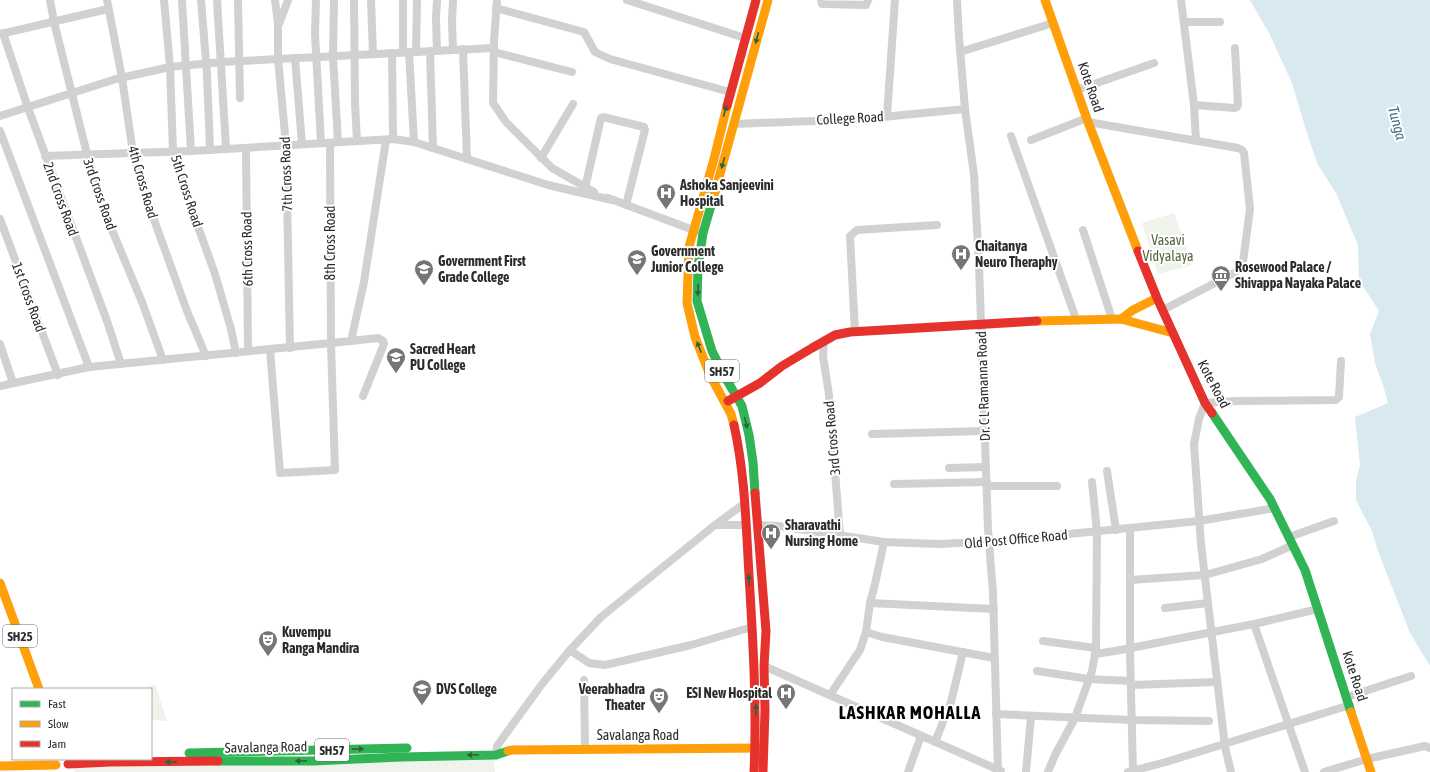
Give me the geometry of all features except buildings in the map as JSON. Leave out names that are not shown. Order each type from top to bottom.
[{"type":"main road","name":"SH57","points":[[756,0],[689,247],[687,303],[695,337],[710,375],[731,414],[738,443],[745,503],[756,708],[760,748]]},
{"type":"main road","name":"SH57","points":[[760,748],[766,631],[752,452],[742,406],[712,351],[697,301],[698,267],[703,233],[768,0]]},
{"type":"main road","name":"Kote Road","points":[[1048,1],[1087,120],[1157,298],[1205,403],[1275,508],[1305,570],[1371,772]]},
{"type":"main road","points":[[1116,319],[1157,298]]},
{"type":"main road","points":[[724,403],[760,383],[782,366],[834,335],[854,332],[1076,319],[1116,319],[1173,333]]},
{"type":"main road","name":"SH25","points":[[0,583],[39,688]]},
{"type":"main road","name":"SH25","points":[[0,605],[32,688]]},
{"type":"main road","name":"Savalanga Road","points":[[152,754],[458,747]]},
{"type":"main road","points":[[754,772],[760,748]]},
{"type":"main road","points":[[760,748],[763,772]]},
{"type":"main road","name":"Savalanga Road","points":[[0,766],[63,766],[110,762],[313,761],[401,757],[494,749],[760,748]]},
{"type":"main road","points":[[0,758],[12,758]]},
{"type":"main road","points":[[85,772],[91,764]]},
{"type":"main road","points":[[29,766],[49,772]]},
{"type":"street","name":"3rd Cross Road","points":[[50,0],[71,94],[106,218],[125,260],[163,360]]},
{"type":"street","name":"4th Cross Road","points":[[107,0],[122,78],[134,153],[153,218],[187,311],[206,356]]},
{"type":"street","name":"5th Cross Road","points":[[164,0],[170,67],[173,152],[215,274],[231,329],[236,353]]},
{"type":"street","points":[[182,0],[191,151]]},
{"type":"street","points":[[201,0],[206,63],[210,150]]},
{"type":"street","points":[[217,0],[222,62],[226,148]]},
{"type":"street","points":[[238,0],[240,98]]},
{"type":"street","name":"7th Cross Road","points":[[275,0],[278,24],[278,59],[286,145],[290,348]]},
{"type":"street","points":[[278,24],[288,0]]},
{"type":"street","name":"8th Cross Road","points":[[270,350],[280,473],[335,470],[331,344],[330,142],[317,57],[316,0]]},
{"type":"street","points":[[330,142],[334,0]]},
{"type":"street","points":[[354,0],[357,141]]},
{"type":"street","points":[[371,0],[373,54]]},
{"type":"street","points":[[403,0],[409,52],[414,142]]},
{"type":"street","points":[[409,52],[417,0]]},
{"type":"street","points":[[433,148],[433,51],[437,0]]},
{"type":"street","points":[[453,0],[453,50]]},
{"type":"street","points":[[628,0],[745,38]]},
{"type":"street","points":[[820,0],[822,4],[866,5],[868,0]]},
{"type":"street","points":[[887,116],[895,0]]},
{"type":"street","name":"Dr. C L Ramanna Road","points":[[957,0],[965,109],[974,175],[979,266],[989,542],[994,609],[996,714],[1000,771]]},
{"type":"street","points":[[1181,0],[1194,105],[1196,141]]},
{"type":"street","points":[[703,233],[612,200],[585,188],[552,168],[506,122],[494,103],[494,50],[497,4],[584,32],[595,52],[610,59],[730,92]]},
{"type":"street","points":[[2,33],[108,9]]},
{"type":"street","points":[[1184,22],[1220,22]]},
{"type":"street","points":[[960,52],[1054,23]]},
{"type":"street","name":"2nd Cross Road","points":[[2,33],[121,364]]},
{"type":"street","points":[[1194,105],[1234,108],[1238,105],[1235,48]]},
{"type":"street","points":[[0,116],[122,78],[170,67],[206,63],[453,50],[494,50],[572,72]]},
{"type":"street","points":[[464,50],[467,158]]},
{"type":"street","points":[[351,341],[364,282],[390,140],[392,53]]},
{"type":"street","points":[[295,58],[302,144]]},
{"type":"street","points":[[1077,90],[1154,64]]},
{"type":"street","points":[[541,158],[572,104]]},
{"type":"street","name":"College Road","points":[[734,124],[862,119],[965,109]]},
{"type":"street","points":[[585,188],[601,118],[603,117],[644,127],[646,130],[626,205]]},
{"type":"street","points":[[1031,140],[1087,120],[1238,148],[1242,150],[1244,154],[1250,209],[1243,262],[1236,272],[1163,310]]},
{"type":"street","points":[[0,131],[89,367]]},
{"type":"street","points":[[1011,136],[1076,319]]},
{"type":"street","points":[[45,156],[173,152],[330,142],[390,140],[414,142],[548,185],[612,200]]},
{"type":"street","name":"6th Cross Road","points":[[246,148],[248,351]]},
{"type":"street","name":"1st Cross Road","points":[[0,219],[58,374]]},
{"type":"street","points":[[854,332],[850,236],[852,233],[857,230],[937,225]]},
{"type":"street","points":[[1082,230],[1116,319]]},
{"type":"street","points":[[0,386],[89,367],[331,344],[378,338],[383,341],[384,344],[363,396]]},
{"type":"street","name":"3rd Cross Road","points":[[824,341],[824,356],[829,395],[840,535]]},
{"type":"street","points":[[0,344],[13,383]]},
{"type":"street","points":[[1231,772],[1225,744],[1199,521],[1194,444],[1199,419],[1205,403],[1234,401],[1336,400],[1339,397],[1341,362]]},
{"type":"street","points":[[872,434],[985,431]]},
{"type":"street","points":[[949,468],[986,467]]},
{"type":"street","points":[[1107,471],[1116,530]]},
{"type":"street","points":[[1048,772],[1074,718],[1092,671],[1096,651],[1096,532],[1092,482]]},
{"type":"street","points":[[894,484],[1057,486]]},
{"type":"street","points":[[494,749],[542,684],[570,650],[601,617],[715,525],[745,503]]},
{"type":"street","name":"Old Post Office Road","points":[[758,525],[779,526],[884,542],[938,544],[989,542],[1116,530],[1199,521],[1275,508]]},
{"type":"street","points":[[1289,537],[1334,521]]},
{"type":"street","points":[[715,525],[745,525]]},
{"type":"street","points":[[1130,528],[1130,648],[1132,720],[1131,772],[1289,724],[1411,676]]},
{"type":"street","points":[[830,695],[860,650],[866,632],[870,603],[884,542]]},
{"type":"street","points":[[1130,580],[1205,575],[1262,559],[1293,545]]},
{"type":"street","points":[[870,603],[994,609]]},
{"type":"street","points":[[1165,608],[1208,603]]},
{"type":"street","points":[[1042,641],[1096,651],[1130,648],[1254,624],[1318,609]]},
{"type":"street","points":[[1254,624],[1305,772]]},
{"type":"street","points":[[570,650],[589,663],[600,666],[692,645],[752,627]]},
{"type":"street","points":[[866,632],[882,637],[994,658]]},
{"type":"street","points":[[935,742],[951,702],[963,652]]},
{"type":"street","points":[[764,666],[1000,771]]},
{"type":"street","points":[[1037,670],[1089,679],[1131,683],[1218,682]]},
{"type":"street","points":[[584,680],[585,749]]},
{"type":"street","points":[[996,714],[1209,722]]},
{"type":"street","points":[[1026,772],[1031,716]]},
{"type":"street","points":[[908,772],[921,736]]},
{"type":"street","points":[[1324,772],[1367,759],[1424,746],[1430,748]]},
{"type":"green space","name":"Vasavi Vidyalaya","points":[[1174,213],[1192,265],[1158,274],[1142,223]]},
{"type":"green space","points":[[155,684],[167,721],[152,720],[152,688],[146,688]]},
{"type":"green space","points":[[493,756],[495,772],[75,772],[71,763]]},
{"type":"water","name":"Tunga","points":[[1250,0],[1430,0],[1430,666],[1410,633],[1378,551],[1372,531],[1356,500],[1356,481],[1360,465],[1355,417],[1388,403],[1375,363],[1370,334],[1379,311],[1359,280],[1358,245],[1336,193],[1318,165],[1292,83],[1269,33]]},
{"type":"traffic: fast","points":[[715,192],[703,233],[698,267],[697,301],[712,351],[742,406],[749,435],[753,462],[755,493]]},
{"type":"traffic: fast","points":[[1212,413],[1270,499],[1305,570],[1351,712]]},
{"type":"traffic: fast","points":[[189,753],[407,748]]},
{"type":"traffic: fast","points":[[218,761],[313,761],[496,755],[508,751]]},
{"type":"traffic: slow","points":[[715,192],[768,0]]},
{"type":"traffic: slow","points":[[1045,0],[1088,122],[1138,251]]},
{"type":"traffic: slow","points":[[727,106],[714,159],[689,247],[687,303],[695,337],[710,375],[731,414],[734,425]]},
{"type":"traffic: slow","points":[[1121,319],[1133,310],[1157,298]]},
{"type":"traffic: slow","points":[[1037,321],[1121,319],[1173,333]]},
{"type":"traffic: slow","points":[[0,583],[39,688]]},
{"type":"traffic: slow","points":[[1351,712],[1371,772]]},
{"type":"traffic: slow","points":[[508,751],[763,748]]},
{"type":"traffic: slow","points":[[0,766],[56,765]]},
{"type":"traffic: jam","points":[[727,106],[756,0]]},
{"type":"traffic: jam","points":[[1138,251],[1157,298],[1205,403],[1212,413]]},
{"type":"traffic: jam","points":[[728,401],[760,383],[782,366],[835,335],[850,332],[1037,321]]},
{"type":"traffic: jam","points":[[734,425],[741,462],[747,537],[754,674],[754,772]]},
{"type":"traffic: jam","points":[[755,493],[766,631],[764,666],[765,710],[763,772]]},
{"type":"traffic: jam","points":[[68,764],[218,761]]},
{"type":"place","name":"Ashoka Sanjeevini Hospital","points":[[666,210]]},
{"type":"place","name":"Chaitanya Neuro Theraphy","points":[[961,271]]},
{"type":"place","name":"Government Junior College","points":[[637,276]]},
{"type":"place","name":"Government First Grade College","points":[[424,286]]},
{"type":"place","name":"Rosewood Palace / Shivappa Nayaka Palace","points":[[1221,292]]},
{"type":"place","name":"Sacred Heart PU College","points":[[396,374]]},
{"type":"place","name":"Sharavathi Nursing Home","points":[[771,550]]},
{"type":"place","name":"Kuvempu Ranga Mandira","points":[[268,657]]},
{"type":"place","name":"DVS College","points":[[422,706]]},
{"type":"place","name":"ESI New Hospital","points":[[786,710]]},
{"type":"place","name":"Veerabhadra Theater","points":[[659,714]]},
{"type":"district","name":"LASHKAR MOHALLA","points":[[910,713]]}]
